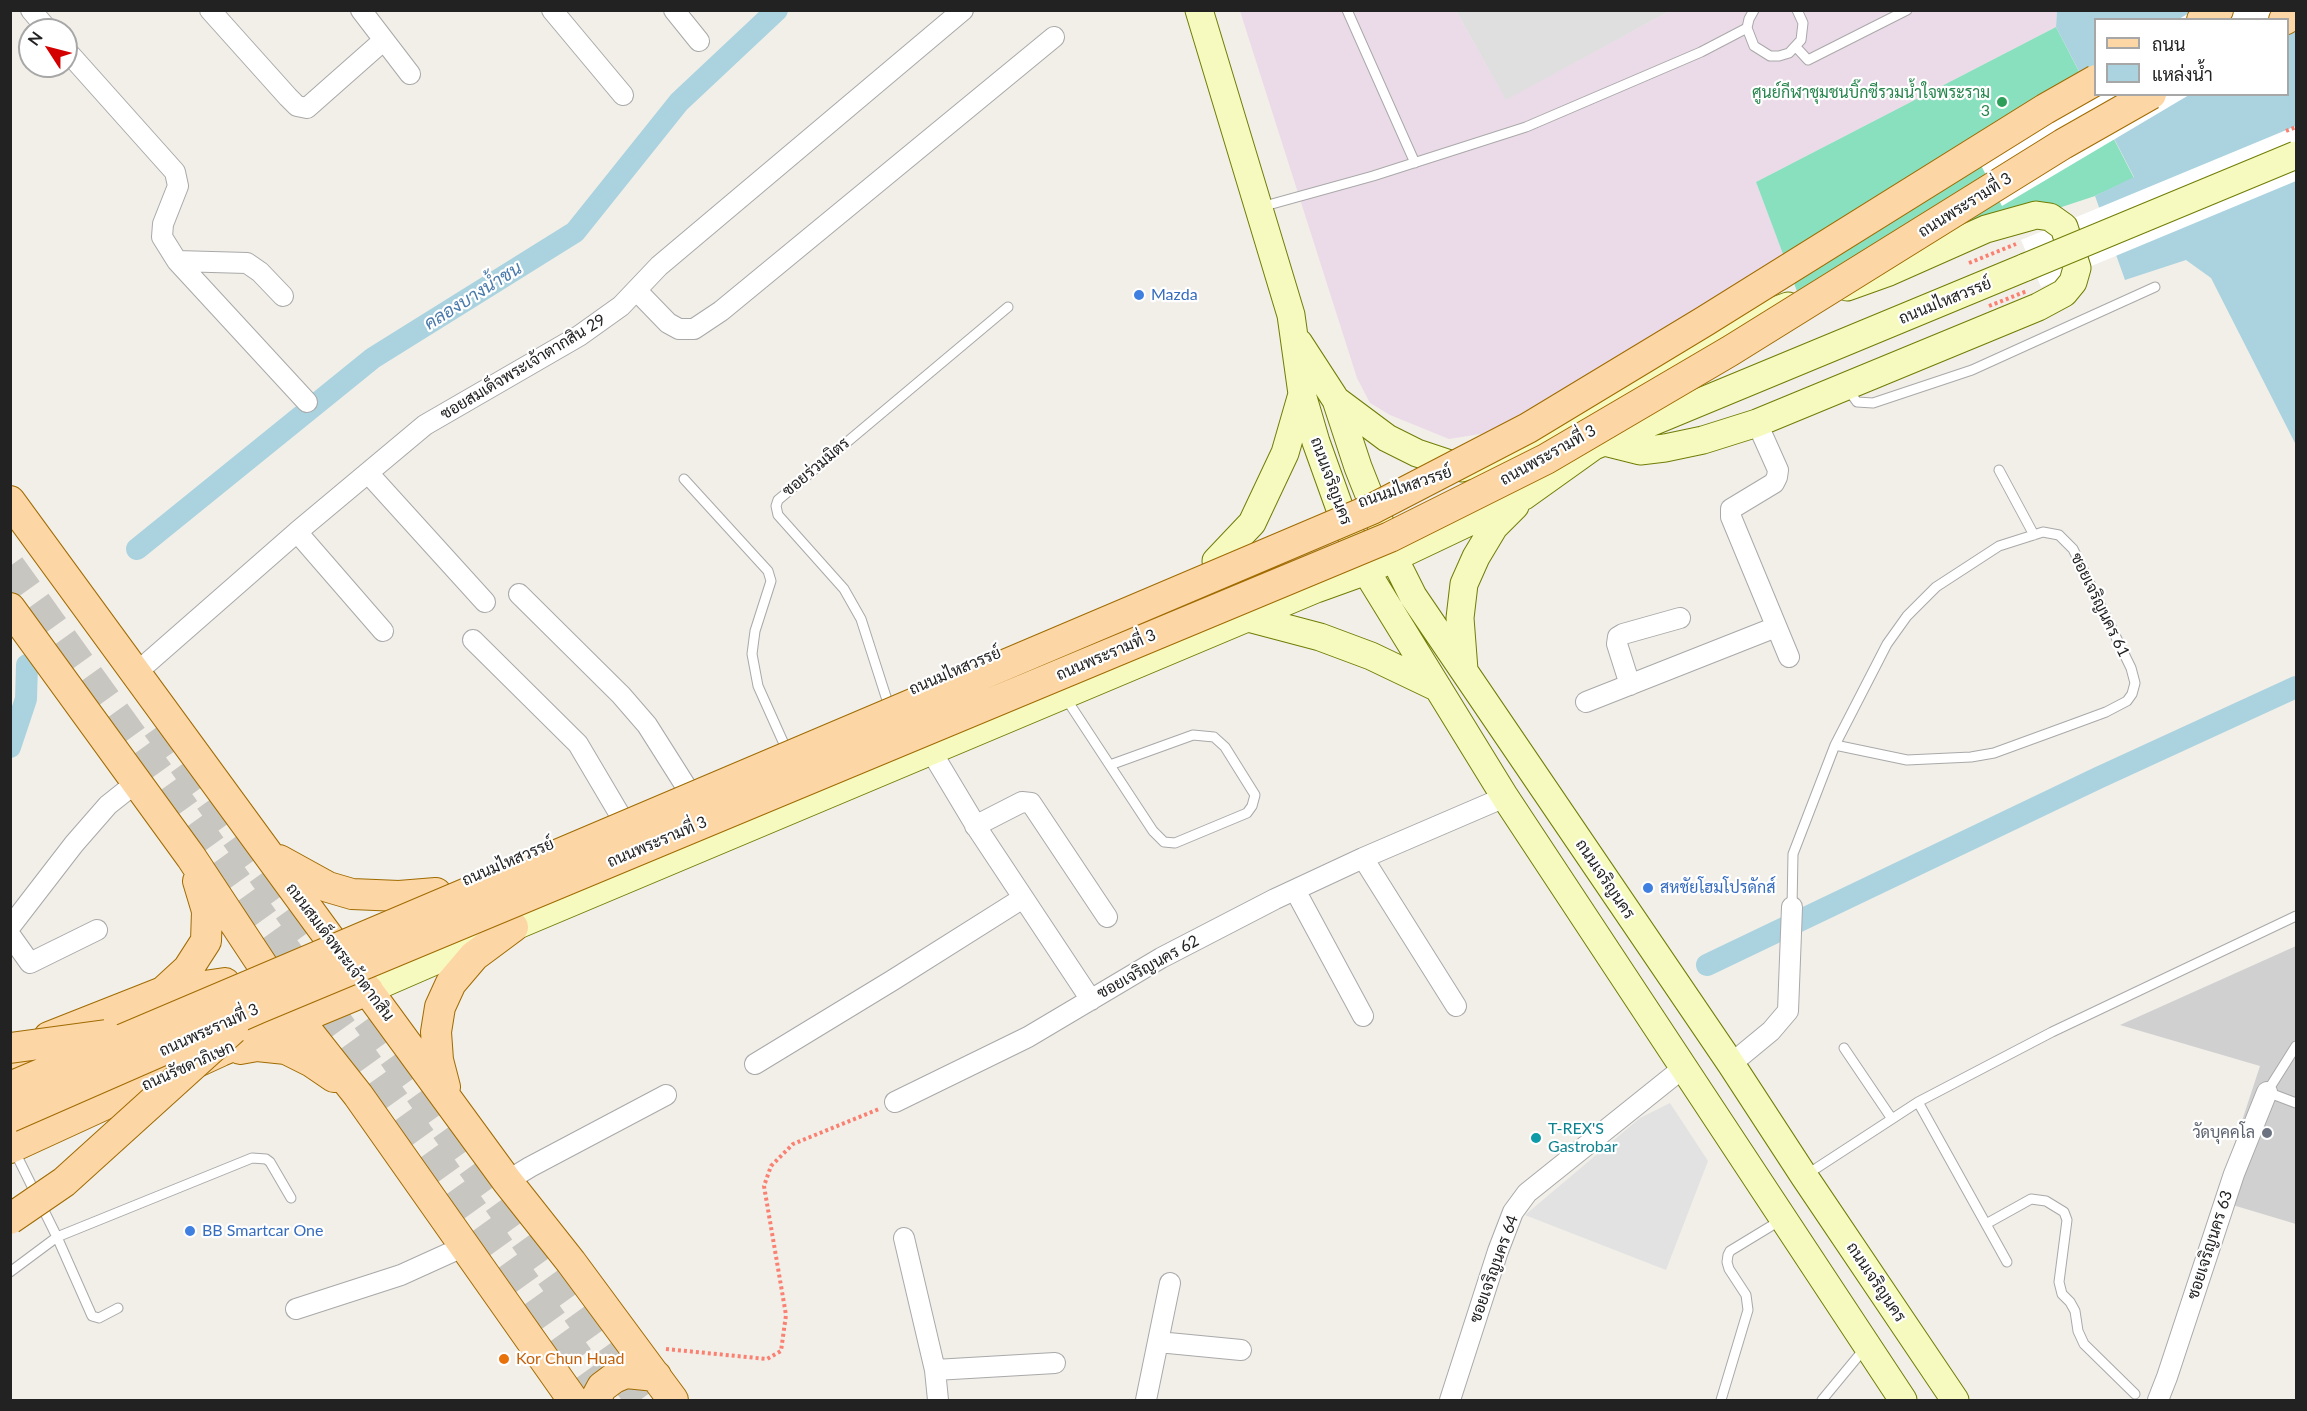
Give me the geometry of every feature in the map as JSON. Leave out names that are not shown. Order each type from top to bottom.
[{"type":"main road","name":"ถนนเจริญนคร","points":[[1199,10],[1291,315],[1302,394],[1340,509],[1366,571],[1505,797],[1903,1401]]},
{"type":"main road","points":[[2205,18],[2218,10]]},
{"type":"main road","name":"ถนนพระรามที่ 3","points":[[10,1087],[25,1059],[145,1029],[1372,509],[1528,428],[1705,321],[2044,109],[2094,81]]},
{"type":"main road","name":"ถนนพระรามที่ 3","points":[[10,1117],[259,1008],[1390,537],[1546,459],[1730,351],[2063,144],[2147,96]]},
{"type":"main road","name":"ถนนมไหสวรรย์","points":[[368,990],[1316,589],[1366,571],[1524,496],[1599,444],[2296,155]]},
{"type":"main road","points":[[1522,454],[1655,369],[1697,345],[1747,321],[1889,272],[1986,229],[2036,215],[2050,217],[2064,227],[2077,268],[2073,282],[2064,293],[2038,307],[1757,423],[1703,440],[1640,451],[1599,444]]},
{"type":"main road","name":"ถนนเจริญนคร","points":[[1295,337],[1336,400],[1356,462],[1394,558],[1413,596],[1731,1064],[1955,1401]]},
{"type":"main road","points":[[1216,561],[1252,523],[1285,453],[1302,394]]},
{"type":"main road","points":[[1336,400],[1387,438],[1418,453],[1462,468]]},
{"type":"main road","name":"ถนนมไหสวรรย์","points":[[329,937],[1340,509],[1462,468],[1522,454],[1599,444]]},
{"type":"main road","points":[[1464,670],[1460,618],[1464,584],[1476,557],[1494,527],[1524,496]]},
{"type":"main road","name":"ถนนสมเด็จพระเจ้าตากสิน","points":[[10,501],[507,1181],[673,1401]]},
{"type":"main road","points":[[10,608],[191,858],[298,1019],[358,1095],[465,1246],[553,1387],[573,1401]]},
{"type":"main road","points":[[1248,618],[1320,637],[1371,656],[1438,688]]},
{"type":"main road","points":[[260,844],[283,864],[308,878],[352,894],[399,896],[436,893]]},
{"type":"main road","points":[[25,1059],[163,992],[189,969],[206,941],[207,911],[191,858]]},
{"type":"main road","points":[[448,1099],[438,1060],[436,1032],[440,1007],[451,983],[474,956],[513,927]]},
{"type":"main road","points":[[25,1059],[225,983],[329,937]]},
{"type":"main road","points":[[163,992],[225,983]]},
{"type":"main road","name":"ถนนรัชดาภิเษก","points":[[11,1147],[221,1051],[368,990]]},
{"type":"main road","points":[[10,1220],[64,1182],[203,1055],[259,1008]]},
{"type":"main road","points":[[25,1059],[145,1029]]},
{"type":"main road","points":[[221,1051],[257,1046],[286,1049],[312,1062],[358,1095]]},
{"type":"main road","points":[[25,1059],[64,1071],[74,1086],[75,1102],[68,1121]]},
{"type":"main road","points":[[595,1401],[602,1387],[626,1373],[656,1376]]},
{"type":"street","points":[[210,10],[288,97],[297,106],[307,108],[384,40]]},
{"type":"street","points":[[552,10],[623,95]]},
{"type":"street","points":[[674,10],[699,41]]},
{"type":"street","name":"ซอยสมเด็จพระเจ้าตากสิน 29","points":[[135,673],[297,532],[425,425],[579,336],[621,306],[659,266],[963,10]]},
{"type":"street","points":[[364,11],[410,74]]},
{"type":"street","points":[[637,291],[668,323],[679,329],[694,329],[730,303],[1054,37]]},
{"type":"street","points":[[78,63],[175,172],[178,186],[163,224],[162,237],[177,261],[307,402]]},
{"type":"street","points":[[177,261],[247,263],[260,272],[283,296]]},
{"type":"street","points":[[1757,423],[1778,470],[1777,477],[1774,483],[1731,509],[1731,517],[1789,657]]},
{"type":"street","points":[[368,473],[484,602]]},
{"type":"street","points":[[297,532],[383,631]]},
{"type":"street","points":[[519,594],[621,695],[647,725],[685,785]]},
{"type":"street","points":[[1630,685],[1617,644],[1618,637],[1680,618]]},
{"type":"street","points":[[1586,702],[1776,627]]},
{"type":"street","points":[[473,640],[578,744],[620,814]]},
{"type":"street","points":[[931,751],[975,826],[1090,999]]},
{"type":"street","points":[[10,927],[81,836],[108,806],[137,782]]},
{"type":"street","name":"ซอยเจริญนคร 62","points":[[896,1102],[1028,1037],[1161,958],[1295,890],[1505,797]]},
{"type":"street","points":[[975,826],[1022,802],[1031,802],[1107,917]]},
{"type":"street","points":[[1363,858],[1456,1006]]},
{"type":"street","points":[[1295,890],[1363,1016]]},
{"type":"street","points":[[755,1064],[1023,898]]},
{"type":"street","name":"ซอยเจริญนคร 61","points":[[1731,1064],[1771,1031],[1788,1011],[1793,937],[1792,907]]},
{"type":"street","points":[[10,935],[30,963],[97,930]]},
{"type":"street","name":"ซอยเจริญนคร 64","points":[[1450,1401],[1498,1251],[1513,1212],[1527,1193],[1683,1068]]},
{"type":"street","name":"ซอยเจริญนคร 63","points":[[2162,1399],[2234,1174],[2267,1092]]},
{"type":"street","points":[[507,1181],[666,1095]]},
{"type":"street","points":[[904,1238],[935,1370],[938,1401]]},
{"type":"street","points":[[296,1310],[401,1275],[465,1246]]},
{"type":"street","points":[[1146,1401],[1170,1283]]},
{"type":"street","points":[[1158,1342],[1241,1350]]},
{"type":"street","points":[[935,1370],[1055,1363]]},
{"type":"lane","points":[[1347,10],[1415,163]]},
{"type":"lane","points":[[1754,10],[1747,28],[1754,46],[1770,56],[1779,56],[1796,47],[1803,31],[1803,22],[1797,10]]},
{"type":"lane","points":[[1796,47],[1808,60],[1907,10]]},
{"type":"lane","points":[[1259,207],[1415,163],[1526,127],[1701,52],[1747,28]]},
{"type":"lane","points":[[1846,386],[1857,402],[1873,403],[1972,370],[2155,287]]},
{"type":"lane","name":"ซอยร่วมมิตร","points":[[887,700],[861,619],[844,589],[778,515],[776,506],[778,500],[786,492],[1008,307]]},
{"type":"lane","points":[[1999,470],[2034,535]]},
{"type":"lane","points":[[684,479],[768,571],[771,581],[755,631],[752,654],[758,686],[784,744]]},
{"type":"lane","name":"ซอยเจริญนคร 61","points":[[1792,907],[1793,854],[1835,745],[1887,644],[1907,616],[1936,587],[1999,546],[2043,532],[2059,535],[2073,549],[2131,668],[2135,683],[2132,694],[2127,700],[2106,712],[2021,744],[1971,757],[1907,760],[1835,745]]},
{"type":"lane","points":[[1064,695],[1153,831],[1164,842],[1175,843],[1247,813],[1252,807],[1255,795],[1225,747],[1214,737],[1193,735],[1110,765]]},
{"type":"lane","points":[[1804,1176],[1918,1102],[2052,1032],[2296,916]]},
{"type":"lane","points":[[2296,1046],[2267,1092],[2296,1102]]},
{"type":"lane","points":[[1844,1048],[1892,1119]]},
{"type":"lane","points":[[1918,1102],[2007,1262]]},
{"type":"lane","points":[[11,1147],[57,1237],[92,1316],[99,1318],[118,1308]]},
{"type":"lane","points":[[10,1272],[57,1237],[252,1158],[266,1159],[270,1162],[291,1198]]},
{"type":"lane","points":[[1986,1224],[2031,1199],[2046,1201],[2064,1212],[2067,1220],[2060,1282],[2062,1294],[2075,1311],[2078,1332],[2084,1344],[2135,1394]]},
{"type":"lane","points":[[1721,1401],[1748,1310],[1746,1294],[1729,1269],[1728,1255],[1730,1251],[1784,1218]]},
{"type":"lane","points":[[1822,1401],[1867,1346]]},
{"type":"path","points":[[639,1353],[659,1349],[767,1359],[781,1351],[786,1316],[764,1186],[771,1166],[793,1144],[896,1102]]},
{"type":"shaded area","points":[[1240,11],[1456,11],[1506,100],[1670,11],[2057,11],[2056,27],[1756,182],[1787,264],[1518,428],[1449,439],[1390,415],[1370,403],[1357,378]]},
{"type":"shaded area","points":[[1456,11],[1670,11],[1506,101]]},
{"type":"shaded area","name":"วัดบุคคโล","points":[[2296,946],[2296,1224],[2216,1200],[2260,1066],[2120,1025]]},
{"type":"shaded area","name":"T-REX'S Gastrobar","points":[[1670,1103],[1708,1161],[1666,1270],[1525,1215],[1640,1118]]},
{"type":"green space","name":"ศูนย์กีฬาชุมชนบิ๊กซีรวมน้ำใจพระราม 3","points":[[2056,27],[2134,178],[2095,196],[1798,294],[1756,182]]},
{"type":"water","points":[[2057,11],[2296,11],[2296,445],[2211,278],[2186,260],[2125,280],[2095,196],[2134,177],[2056,27]]},
{"type":"pier","points":[[2193,11],[2296,11],[2296,30],[2289,35],[2289,18],[2181,18]]},
{"type":"pier","points":[[2094,95],[2187,96],[2002,206],[1968,140]]},
{"type":"pier","points":[[2296,126],[2296,181],[2041,287],[2021,240]]},
{"type":"waterway","name":"คลองบางน้ำชน","points":[[137,549],[373,358],[575,232],[679,102],[777,10]]},
{"type":"waterway","name":"คลองบางน้ำชน","points":[[10,747],[26,699],[27,665]]},
{"type":"waterway","points":[[1707,965],[2098,778],[2296,687]]},
{"type":"tunnel","points":[[10,566],[609,1400]]},
{"type":"tunnel","points":[[157,727],[640,1400]]},
{"type":"place","name":"ศูนย์กีฬาชุมชนบิ๊กซีรวมน้ำใจพระราม 3","points":[[2002,102]]},
{"type":"place","name":"Mazda","points":[[1139,295]]},
{"type":"place","name":"สหชัยโฮมโปรดักส์","points":[[1648,888]]},
{"type":"place","name":"วัดบุคคโล","points":[[2267,1133]]},
{"type":"place","name":"T-REX'S Gastrobar","points":[[1536,1138]]},
{"type":"place","name":"BB Smartcar One","points":[[190,1231]]},
{"type":"place","name":"Kor Chun Huad","points":[[504,1359]]}]
